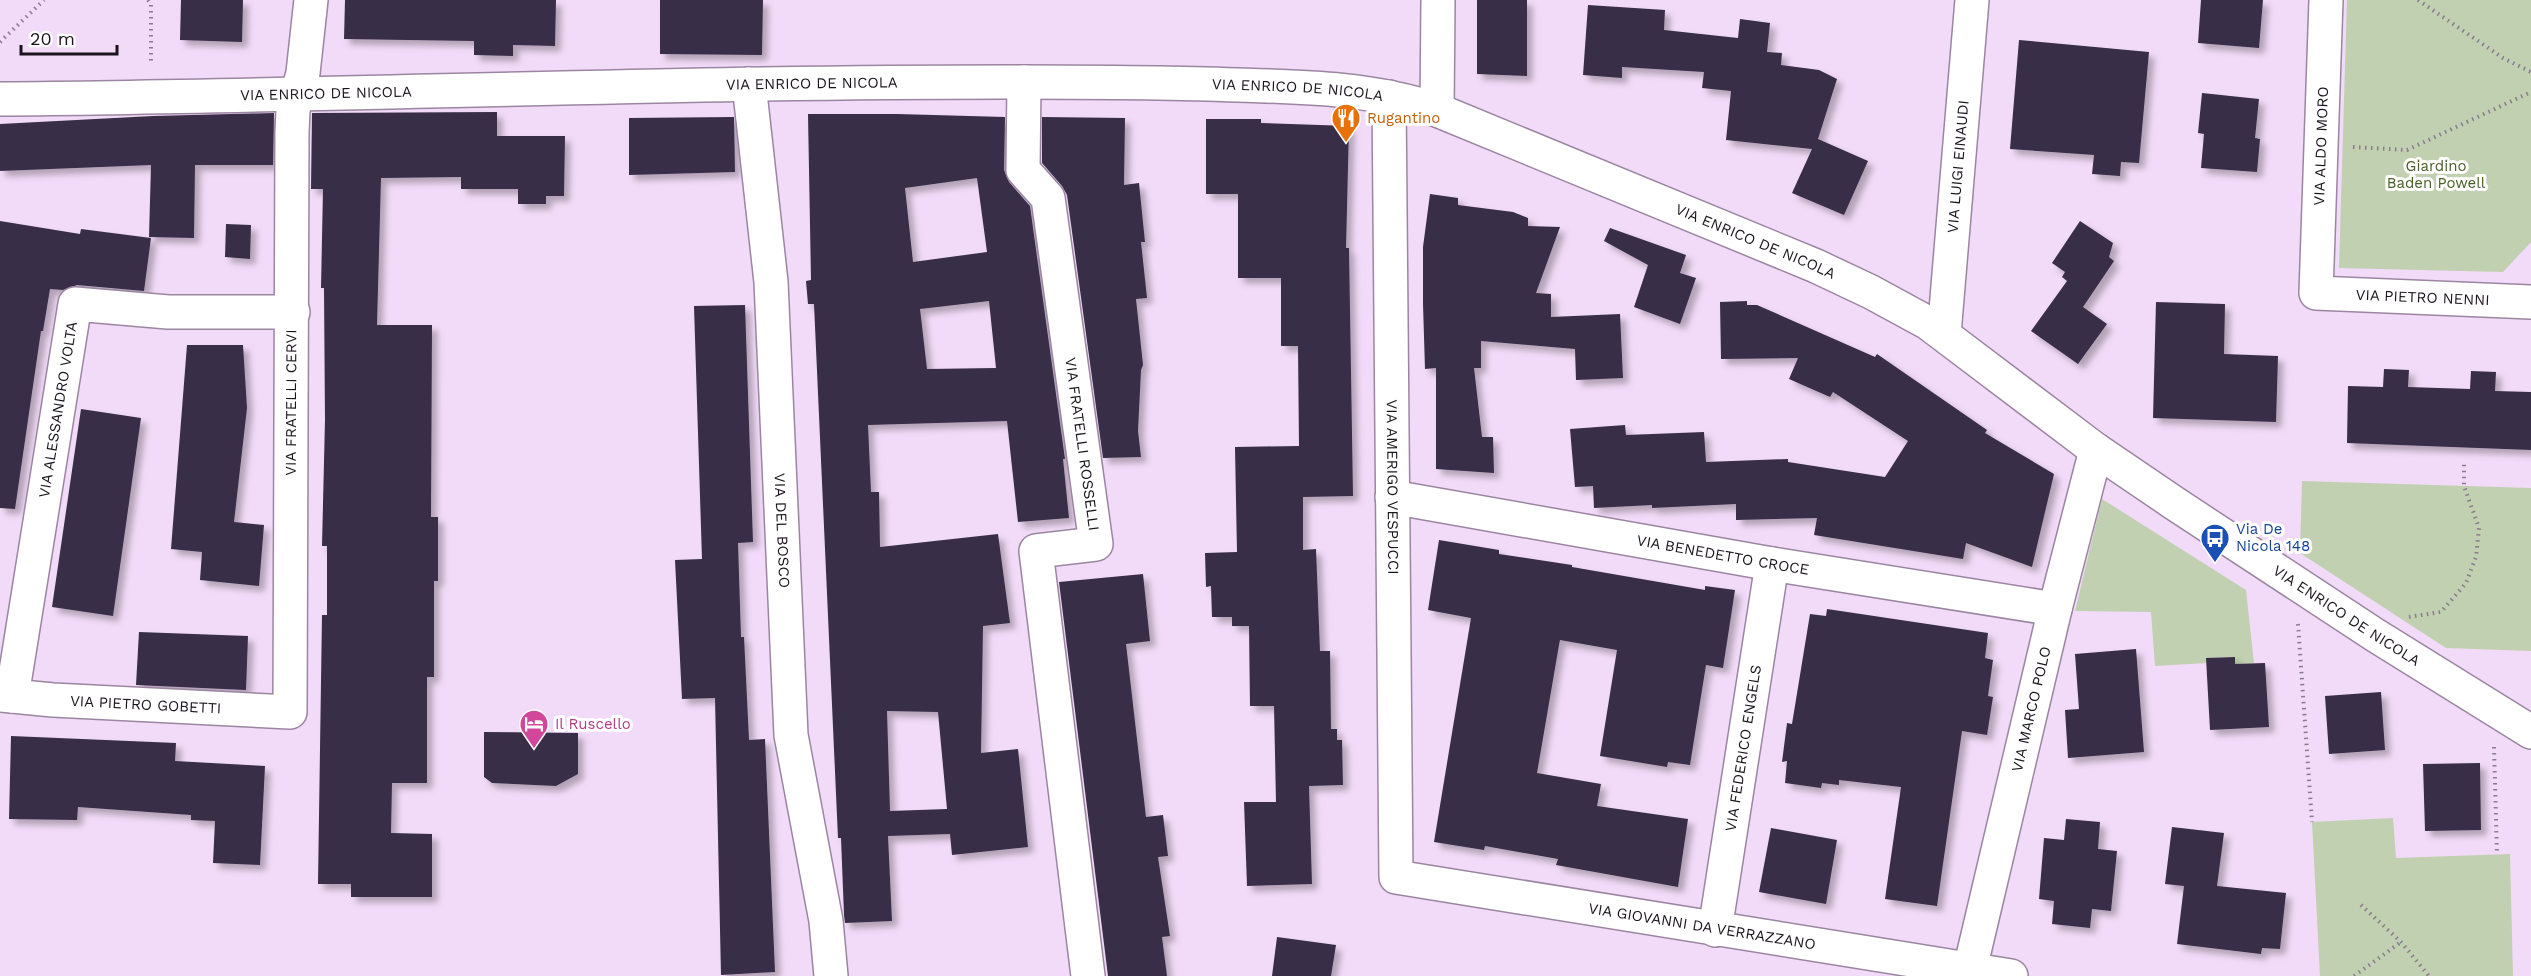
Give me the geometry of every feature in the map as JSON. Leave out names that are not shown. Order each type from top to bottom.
[{"type":"street","name":"VIA FRATELLI CERVI","points":[[290,712],[292,132],[293,110],[303,73],[311,0]]},
{"type":"street","points":[[1437,110],[1438,0]]},
{"type":"street","name":"VIA LUIGI EINAUDI","points":[[1944,334],[1972,0]]},
{"type":"street","name":"VIA ALDO MORO","points":[[2316,293],[2326,0]]},
{"type":"street","name":"VIA ENRICO DE NICOLA","points":[[0,99],[749,84],[1120,81],[1300,87],[1389,97],[1437,110],[1816,266],[1871,292],[1944,334],[2096,450],[2375,635],[2531,732]]},
{"type":"street","name":"VIA FRATELLI ROSSELLI","points":[[1024,82],[1023,170],[1048,198],[1096,544],[1036,550],[1088,976]]},
{"type":"street","name":"VIA DEL BOSCO","points":[[749,84],[771,282],[791,735],[826,921],[831,976]]},
{"type":"street","name":"VIA AMERIGO VESPUCCI","points":[[1389,97],[1396,877]]},
{"type":"street","name":"VIA PIETRO NENNI","points":[[2316,293],[2531,302]]},
{"type":"street","name":"VIA ALESSANDRO VOLTA","points":[[6,696],[75,304],[168,312],[293,312]]},
{"type":"street","name":"VIA MARCO POLO","points":[[1970,969],[2055,609],[2096,450]]},
{"type":"street","name":"VIA BENEDETTO CROCE","points":[[1392,498],[1772,564],[2055,609]]},
{"type":"street","name":"VIA FEDERICO ENGELS","points":[[1715,930],[1772,564]]},
{"type":"street","name":"VIA PIETRO GOBETTI","points":[[6,696],[290,712]]},
{"type":"street","name":"VIA GIOVANNI DA VERRAZZANO","points":[[1396,877],[2011,976]]},
{"type":"path","points":[[0,42],[44,0]]},
{"type":"path","points":[[148,0],[151,4],[151,97]]},
{"type":"path","points":[[2418,0],[2504,58],[2531,72]]},
{"type":"path","points":[[2342,147],[2407,150],[2531,92]]},
{"type":"path","points":[[2400,618],[2441,612],[2466,583],[2476,557],[2479,528],[2464,486],[2464,464]]},
{"type":"path","points":[[2295,581],[2312,822]]},
{"type":"path","points":[[2492,708],[2497,854]]},
{"type":"path","points":[[2361,905],[2401,942],[2429,976]]},
{"type":"path","points":[[2354,976],[2401,942]]},
{"type":"green space","name":"Giardino Baden Powell","points":[[2347,0],[2531,0],[2531,242],[2503,272],[2339,268]]},
{"type":"green space","points":[[2302,481],[2531,488],[2531,651],[2446,648],[2300,553]]},
{"type":"green space","points":[[2102,499],[2246,590],[2254,663],[2235,665],[2234,657],[2207,658],[2207,663],[2155,666],[2151,612],[2075,611]]},
{"type":"green space","points":[[2393,818],[2396,858],[2510,854],[2513,976],[2320,976],[2312,822]]},
{"type":"building","points":[[181,0],[243,0],[242,42],[180,40]]},
{"type":"building","points":[[345,0],[556,0],[555,46],[513,45],[513,56],[474,55],[474,41],[344,39]]},
{"type":"building","points":[[660,0],[763,0],[762,55],[660,54]]},
{"type":"building","points":[[1477,0],[1527,0],[1527,76],[1477,74]]},
{"type":"building","points":[[2201,0],[2263,0],[2259,48],[2198,43]]},
{"type":"building","points":[[1588,5],[1665,10],[1664,30],[1738,38],[1740,19],[1770,23],[1767,52],[1782,53],[1781,65],[1819,70],[1837,79],[1818,139],[1868,161],[1844,215],[1792,193],[1812,149],[1726,140],[1731,91],[1702,88],[1704,72],[1622,67],[1622,78],[1583,75]]},
{"type":"building","points":[[2019,40],[2149,52],[2139,163],[2121,162],[2120,176],[2092,174],[2094,155],[2010,149]]},
{"type":"building","points":[[2202,93],[2259,99],[2255,138],[2260,139],[2257,172],[2201,168],[2204,134],[2198,133]]},
{"type":"building","points":[[497,112],[497,136],[565,136],[564,196],[546,196],[546,204],[518,204],[518,189],[461,189],[461,177],[381,178],[377,325],[432,325],[431,517],[438,517],[438,581],[434,581],[434,677],[427,677],[427,783],[392,783],[391,833],[432,834],[432,897],[351,897],[351,884],[318,884],[322,615],[327,615],[327,546],[322,546],[325,420],[324,288],[321,288],[323,189],[311,189],[312,113]]},
{"type":"building","points":[[274,113],[273,165],[195,165],[194,238],[149,237],[151,165],[0,171],[0,124],[153,116]]},
{"type":"building","points":[[808,114],[1005,117],[1004,170],[1009,182],[1030,206],[1065,459],[1063,459],[1069,518],[1018,522],[1007,421],[868,425],[871,492],[879,492],[880,547],[998,534],[1010,623],[983,626],[981,753],[1018,749],[1028,847],[952,855],[950,834],[888,836],[892,921],[845,923],[841,838],[838,838],[814,304],[808,304],[806,281],[811,280]],"holes":[[[977,178],[987,252],[913,262],[905,188]],[[989,301],[996,368],[927,369],[920,309]],[[887,711],[938,712],[947,809],[890,811]]]},
{"type":"building","points":[[734,117],[735,172],[629,175],[629,118]]},
{"type":"building","points":[[1042,117],[1125,118],[1124,185],[1139,183],[1145,242],[1141,242],[1147,298],[1136,299],[1143,365],[1138,431],[1141,457],[1103,458],[1067,195],[1042,163]]},
{"type":"building","points":[[1206,119],[1261,119],[1261,123],[1349,126],[1346,248],[1349,248],[1353,496],[1303,497],[1303,550],[1316,549],[1320,651],[1330,651],[1331,729],[1337,729],[1337,740],[1342,740],[1343,785],[1309,786],[1312,884],[1247,886],[1244,802],[1276,802],[1274,706],[1250,706],[1249,626],[1232,626],[1232,617],[1212,617],[1211,586],[1206,587],[1205,553],[1237,552],[1235,447],[1299,446],[1298,346],[1281,346],[1281,278],[1238,278],[1238,194],[1206,194]]},
{"type":"building","points":[[1430,194],[1458,198],[1458,205],[1513,212],[1528,218],[1528,226],[1560,227],[1536,293],[1551,294],[1551,317],[1620,314],[1623,378],[1576,380],[1575,349],[1481,341],[1481,368],[1474,368],[1482,437],[1493,437],[1494,473],[1436,469],[1436,368],[1425,369],[1423,304],[1423,247]]},
{"type":"building","points":[[0,221],[80,234],[81,229],[151,238],[144,291],[77,285],[63,290],[50,289],[43,331],[41,331],[15,509],[0,508]]},
{"type":"building","points":[[2080,221],[2113,243],[2109,257],[2114,261],[2083,307],[2107,324],[2078,364],[2031,331],[2067,281],[2062,277],[2065,272],[2052,263]]},
{"type":"building","points":[[226,224],[251,225],[250,259],[225,257]]},
{"type":"building","points":[[1610,228],[1686,255],[1680,273],[1696,278],[1680,324],[1634,307],[1648,265],[1604,241]]},
{"type":"building","points":[[1747,301],[1747,305],[1757,305],[1875,357],[1877,354],[1987,430],[1985,433],[2054,474],[2032,567],[1966,543],[1963,559],[1814,535],[1817,518],[1736,520],[1736,504],[1594,508],[1593,486],[1575,487],[1570,429],[1625,425],[1626,435],[1704,432],[1706,462],[1788,459],[1788,462],[1885,477],[1908,441],[1833,392],[1830,397],[1789,379],[1798,358],[1721,359],[1720,302]]},
{"type":"building","points":[[2156,302],[2225,304],[2224,354],[2278,356],[2276,422],[2153,418]]},
{"type":"building","points":[[745,305],[753,542],[738,543],[741,637],[744,637],[749,740],[765,739],[775,972],[721,975],[715,698],[682,699],[675,560],[702,559],[694,306]]},
{"type":"building","points":[[187,345],[243,345],[247,408],[234,522],[264,525],[259,586],[200,580],[202,552],[171,549]]},
{"type":"building","points":[[2384,369],[2409,370],[2408,387],[2470,389],[2471,371],[2496,372],[2495,391],[2531,392],[2531,450],[2347,443],[2348,386],[2383,387]]},
{"type":"building","points":[[81,409],[141,418],[113,616],[52,607]]},
{"type":"building","points":[[1439,540],[1499,550],[1499,554],[1705,590],[1705,586],[1735,590],[1723,668],[1706,665],[1690,765],[1668,762],[1667,767],[1600,756],[1617,650],[1560,640],[1559,645],[1537,773],[1601,784],[1597,806],[1688,819],[1678,887],[1556,865],[1558,859],[1485,846],[1484,850],[1434,842],[1471,618],[1428,610]]},
{"type":"building","points":[[1143,574],[1150,641],[1126,644],[1146,817],[1163,815],[1168,856],[1158,857],[1170,936],[1162,937],[1167,976],[1108,976],[1059,582]]},
{"type":"building","points":[[1827,609],[1988,633],[1985,658],[1993,660],[1988,696],[1993,697],[1987,735],[1962,731],[1937,906],[1885,899],[1901,787],[1839,780],[1839,785],[1822,783],[1821,788],[1785,783],[1787,761],[1782,762],[1787,723],[1792,724],[1810,614],[1826,616]]},
{"type":"building","points":[[139,632],[248,636],[246,690],[136,685]]},
{"type":"building","points":[[2136,649],[2144,752],[2068,758],[2065,710],[2079,709],[2075,654]]},
{"type":"building","points":[[2235,657],[2235,664],[2265,663],[2269,727],[2210,730],[2206,658]]},
{"type":"building","points":[[2381,692],[2385,750],[2329,754],[2325,696]]},
{"type":"building","points":[[484,732],[578,733],[578,774],[556,786],[492,783],[484,777]]},
{"type":"building","points":[[11,736],[176,743],[175,761],[265,766],[260,865],[213,863],[215,821],[191,820],[191,815],[78,807],[77,820],[9,819]]},
{"type":"building","points":[[2480,763],[2481,830],[2425,831],[2423,764]]},
{"type":"building","points":[[2066,819],[2100,822],[2098,849],[2117,851],[2111,911],[2092,909],[2090,928],[2052,924],[2054,901],[2039,899],[2044,838],[2064,840]]},
{"type":"building","points":[[2172,827],[2224,833],[2217,886],[2286,893],[2280,949],[2262,948],[2261,954],[2177,944],[2184,886],[2165,884]]},
{"type":"building","points":[[1771,828],[1837,840],[1826,904],[1759,892]]},
{"type":"building","points":[[1277,937],[1336,945],[1331,976],[1272,976]]},
{"type":"place","name":"Rugantino","points":[[1346,144]]},
{"type":"place","name":"Via De Nicola 148","points":[[2215,564]]},
{"type":"place","name":"Il Ruscello","points":[[534,750]]}]
